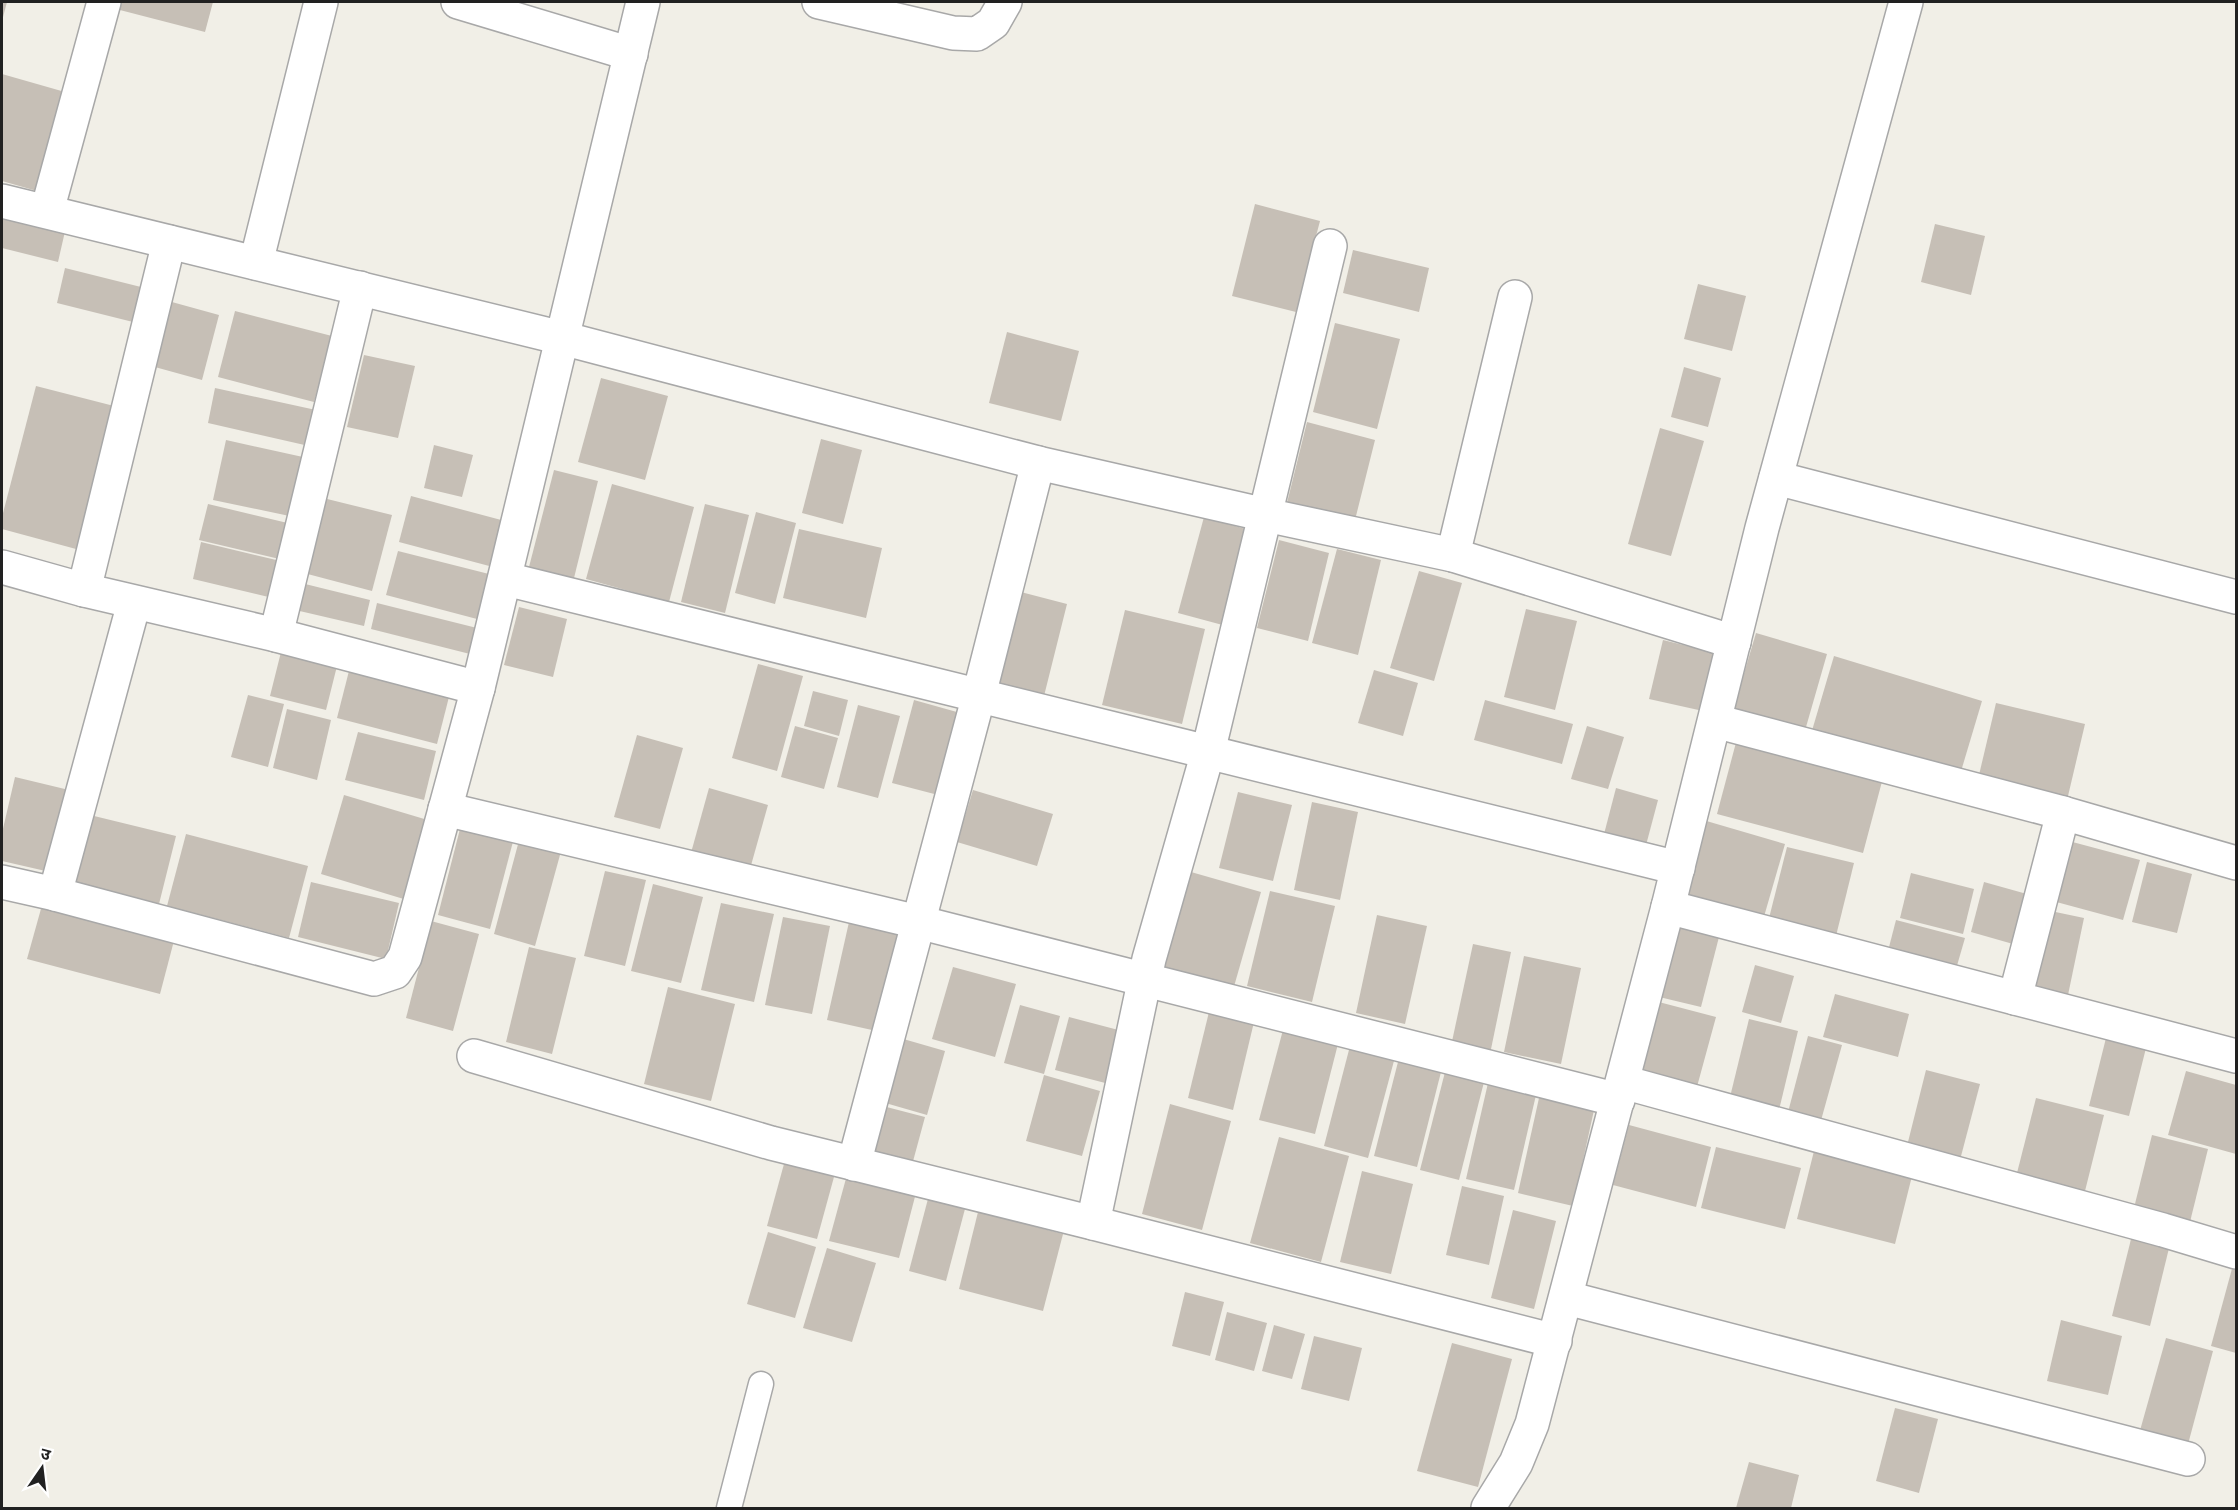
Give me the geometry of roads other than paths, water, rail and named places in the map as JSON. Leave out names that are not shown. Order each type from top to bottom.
[{"type":"street","points":[[47,211],[104,2]]},
{"type":"street","points":[[256,262],[321,2]]},
{"type":"street","points":[[458,2],[631,54]]},
{"type":"street","points":[[2,882],[56,894],[374,979],[395,972],[405,957],[506,579],[643,2]]},
{"type":"street","points":[[823,2],[953,33],[976,34],[993,23],[1005,2]]},
{"type":"street","points":[[1488,1509],[1516,1463],[1532,1424],[1567,1298],[1776,478],[1906,2]]},
{"type":"street","points":[[2,201],[562,338],[1038,463],[1454,555],[1734,642]]},
{"type":"street","points":[[84,590],[169,242]]},
{"type":"street","points":[[1093,1223],[1144,980],[1208,752],[1330,246]]},
{"type":"street","points":[[276,635],[360,288]]},
{"type":"street","points":[[1454,555],[1515,297]]},
{"type":"street","points":[[854,1164],[979,695],[1038,463]]},
{"type":"street","points":[[1776,478],[2236,597]]},
{"type":"street","points":[[2,567],[134,603],[276,635],[478,688]]},
{"type":"street","points":[[506,579],[1678,868]]},
{"type":"street","points":[[56,894],[134,603]]},
{"type":"street","points":[[1715,721],[2064,813],[2236,863]]},
{"type":"street","points":[[445,809],[918,922],[1144,980],[1621,1091],[2163,1230],[2236,1252]]},
{"type":"street","points":[[2015,998],[2064,813]]},
{"type":"street","points":[[1668,907],[2236,1056]]},
{"type":"street","points":[[474,1056],[771,1143],[1555,1341]]},
{"type":"street","points":[[1567,1298],[2187,1459]]},
{"type":"lane","points":[[729,1509],[761,1384]]}]
